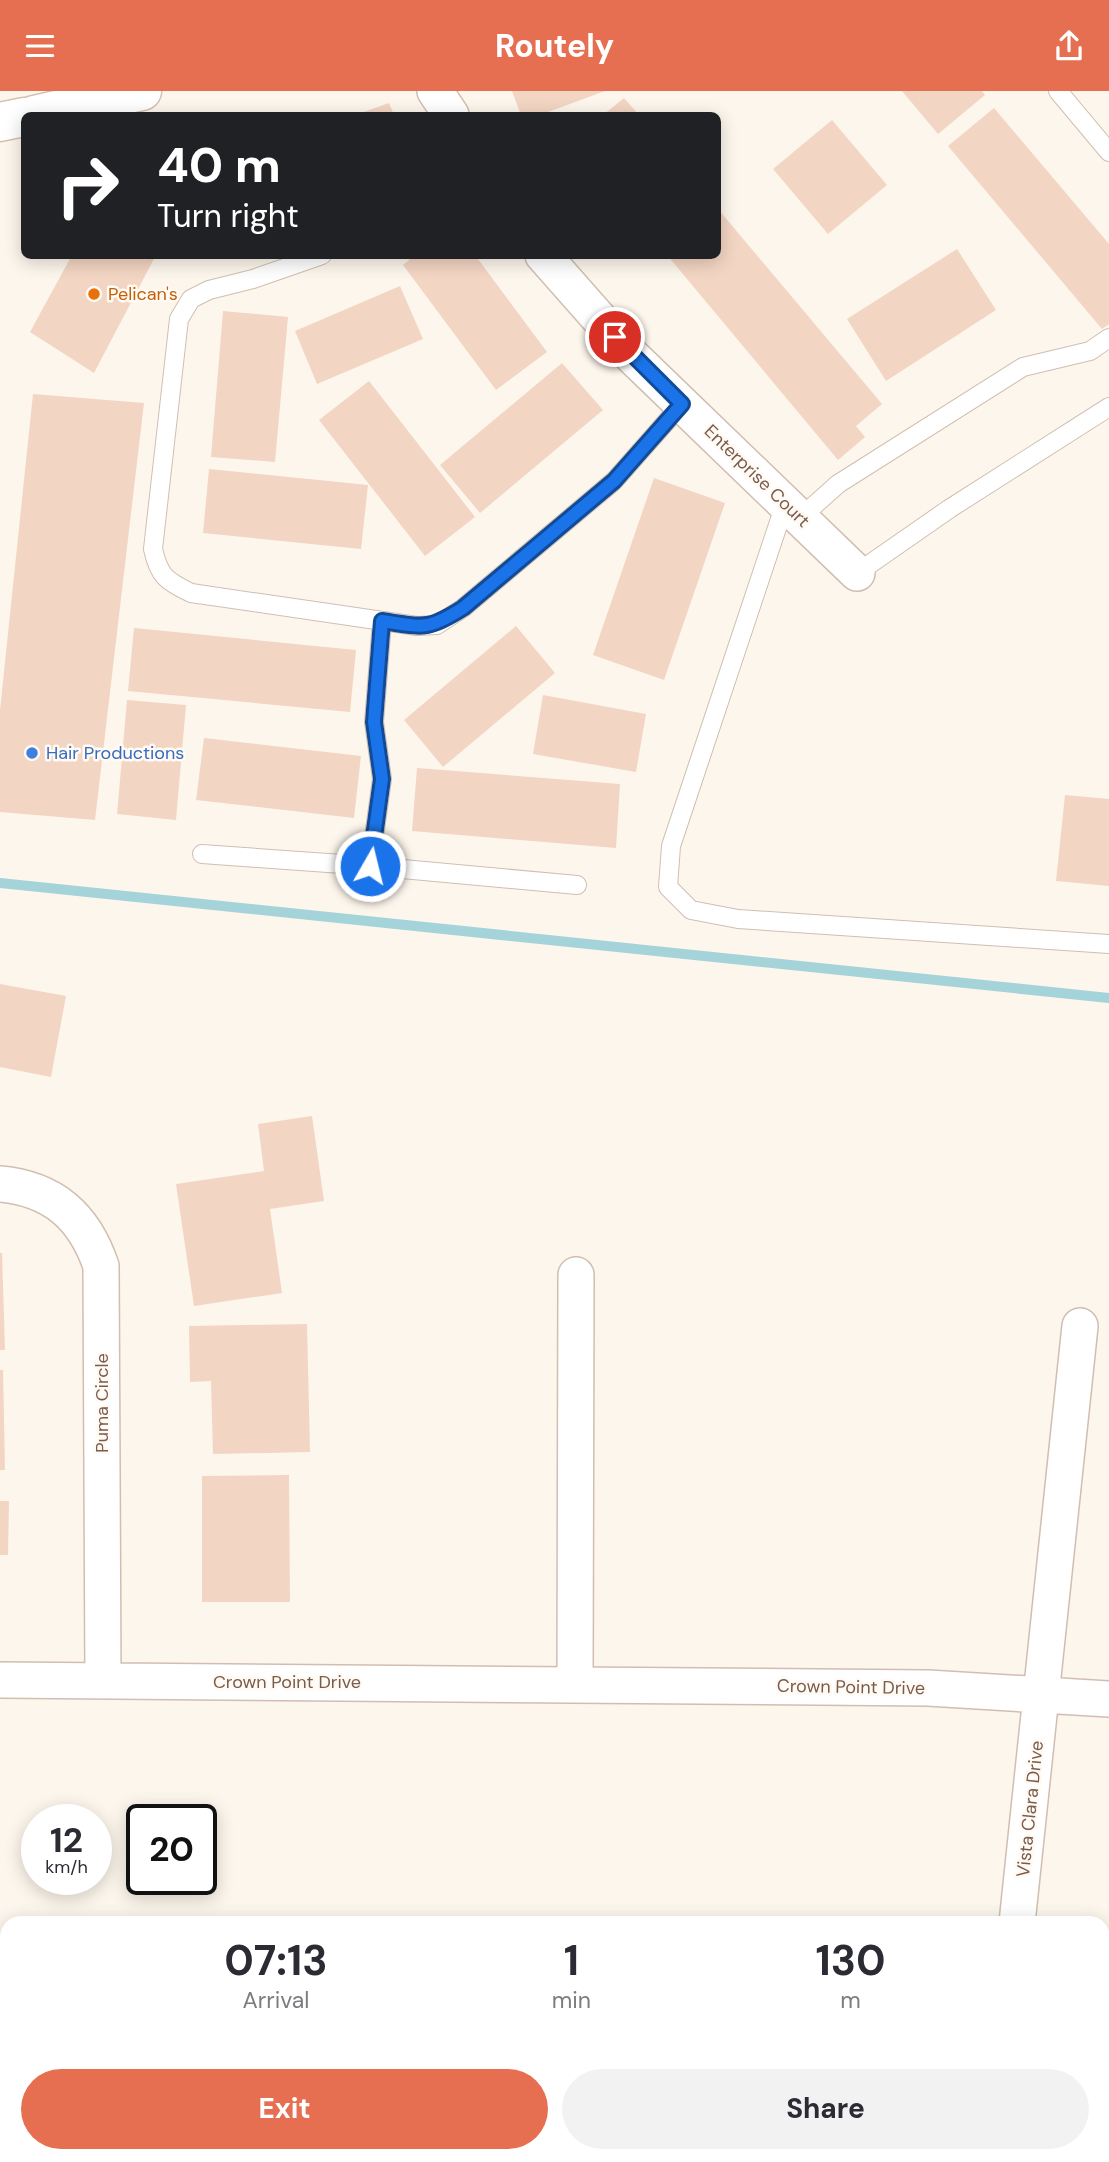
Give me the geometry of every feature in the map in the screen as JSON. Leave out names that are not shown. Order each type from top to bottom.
[{"type":"main road","points":[[48,112],[142,91]]},
{"type":"main road","points":[[0,122],[21,118]]},
{"type":"street","points":[[435,91],[449,112]]},
{"type":"street","name":"Enterprise Court","points":[[547,259],[633,357],[857,573]]},
{"type":"street","name":"Puma Circle","points":[[0,1184],[18,1186],[47,1195],[57,1203],[79,1221],[101,1266],[103,1681]]},
{"type":"street","points":[[575,1685],[576,1275]]},
{"type":"street","points":[[1042,1694],[1080,1326]]},
{"type":"street","name":"Crown Point Drive","points":[[0,1680],[929,1688],[1109,1699]]},
{"type":"street","name":"Vista Clara Drive","points":[[1018,1916],[1042,1694]]},
{"type":"lane","points":[[1058,91],[1109,152]]},
{"type":"lane","points":[[311,259],[253,279],[209,290],[191,299],[179,319],[153,549],[158,571],[174,585],[191,593],[417,626],[437,625],[463,608],[614,481],[682,404]]},
{"type":"lane","points":[[1109,338],[1090,351],[1023,367],[793,511],[671,846],[668,887],[691,910],[738,919],[1109,944]]},
{"type":"lane","points":[[857,573],[950,509],[1109,407]]},
{"type":"lane","points":[[370,866],[382,779],[374,722],[382,621]]},
{"type":"lane","points":[[202,854],[577,885]]},
{"type":"building","points":[[512,91],[605,91],[548,112],[520,112]]},
{"type":"building","points":[[902,91],[982,91],[985,95],[938,134]]},
{"type":"building","points":[[624,98],[636,112],[607,112]]},
{"type":"building","points":[[389,103],[393,112],[364,112]]},
{"type":"building","points":[[994,108],[1109,244],[1109,324],[1102,329],[948,146]]},
{"type":"building","points":[[832,120],[887,185],[828,234],[773,169]]},
{"type":"building","points":[[721,213],[882,404],[856,426],[865,437],[838,460],[670,259],[721,259]]},
{"type":"building","points":[[957,249],[996,310],[886,381],[847,319]]},
{"type":"building","name":"Pelican's","points":[[70,259],[154,259],[94,373],[30,332]]},
{"type":"building","points":[[410,259],[478,259],[547,352],[496,390],[403,265]]},
{"type":"building","points":[[400,286],[423,339],[317,384],[295,331]]},
{"type":"building","points":[[223,311],[288,317],[275,462],[211,457]]},
{"type":"building","points":[[562,363],[603,410],[480,513],[440,465]]},
{"type":"building","points":[[369,381],[475,517],[425,556],[319,420]]},
{"type":"building","points":[[33,394],[144,403],[95,820],[0,812],[0,710]]},
{"type":"building","points":[[209,469],[368,485],[361,549],[203,533]]},
{"type":"building","points":[[654,478],[725,503],[664,680],[593,655]]},
{"type":"building","points":[[516,626],[555,673],[443,767],[404,720]]},
{"type":"building","points":[[134,628],[356,650],[350,712],[128,691]]},
{"type":"building","points":[[543,695],[646,714],[636,772],[533,754]]},
{"type":"building","points":[[127,700],[186,705],[176,820],[117,814]]},
{"type":"building","points":[[204,738],[361,756],[354,818],[196,800]]},
{"type":"building","points":[[417,768],[620,784],[616,848],[412,831]]},
{"type":"building","points":[[1065,795],[1109,799],[1109,886],[1056,881]]},
{"type":"building","points":[[0,984],[66,996],[51,1077],[0,1067]]},
{"type":"building","points":[[312,1116],[324,1201],[270,1209],[282,1293],[194,1306],[176,1184],[264,1171],[258,1124]]},
{"type":"building","points":[[2,1253],[5,1350],[0,1350]]},
{"type":"building","points":[[307,1324],[310,1452],[213,1454],[211,1381],[190,1382],[189,1326]]},
{"type":"building","points":[[0,1370],[3,1370],[5,1470],[0,1470]]},
{"type":"building","points":[[289,1475],[290,1602],[202,1602],[202,1476]]},
{"type":"building","points":[[0,1501],[9,1501],[8,1555],[0,1555]]},
{"type":"waterway","points":[[0,883],[1109,998]]},
{"type":"place","name":"Pelican's","points":[[94,294]]},
{"type":"place","name":"Hair Productions","points":[[32,753]]},
{"type":"route","points":[[370,866],[382,779],[374,722],[382,621],[417,626],[437,625],[463,608],[614,481],[682,404],[615,337]]}]
